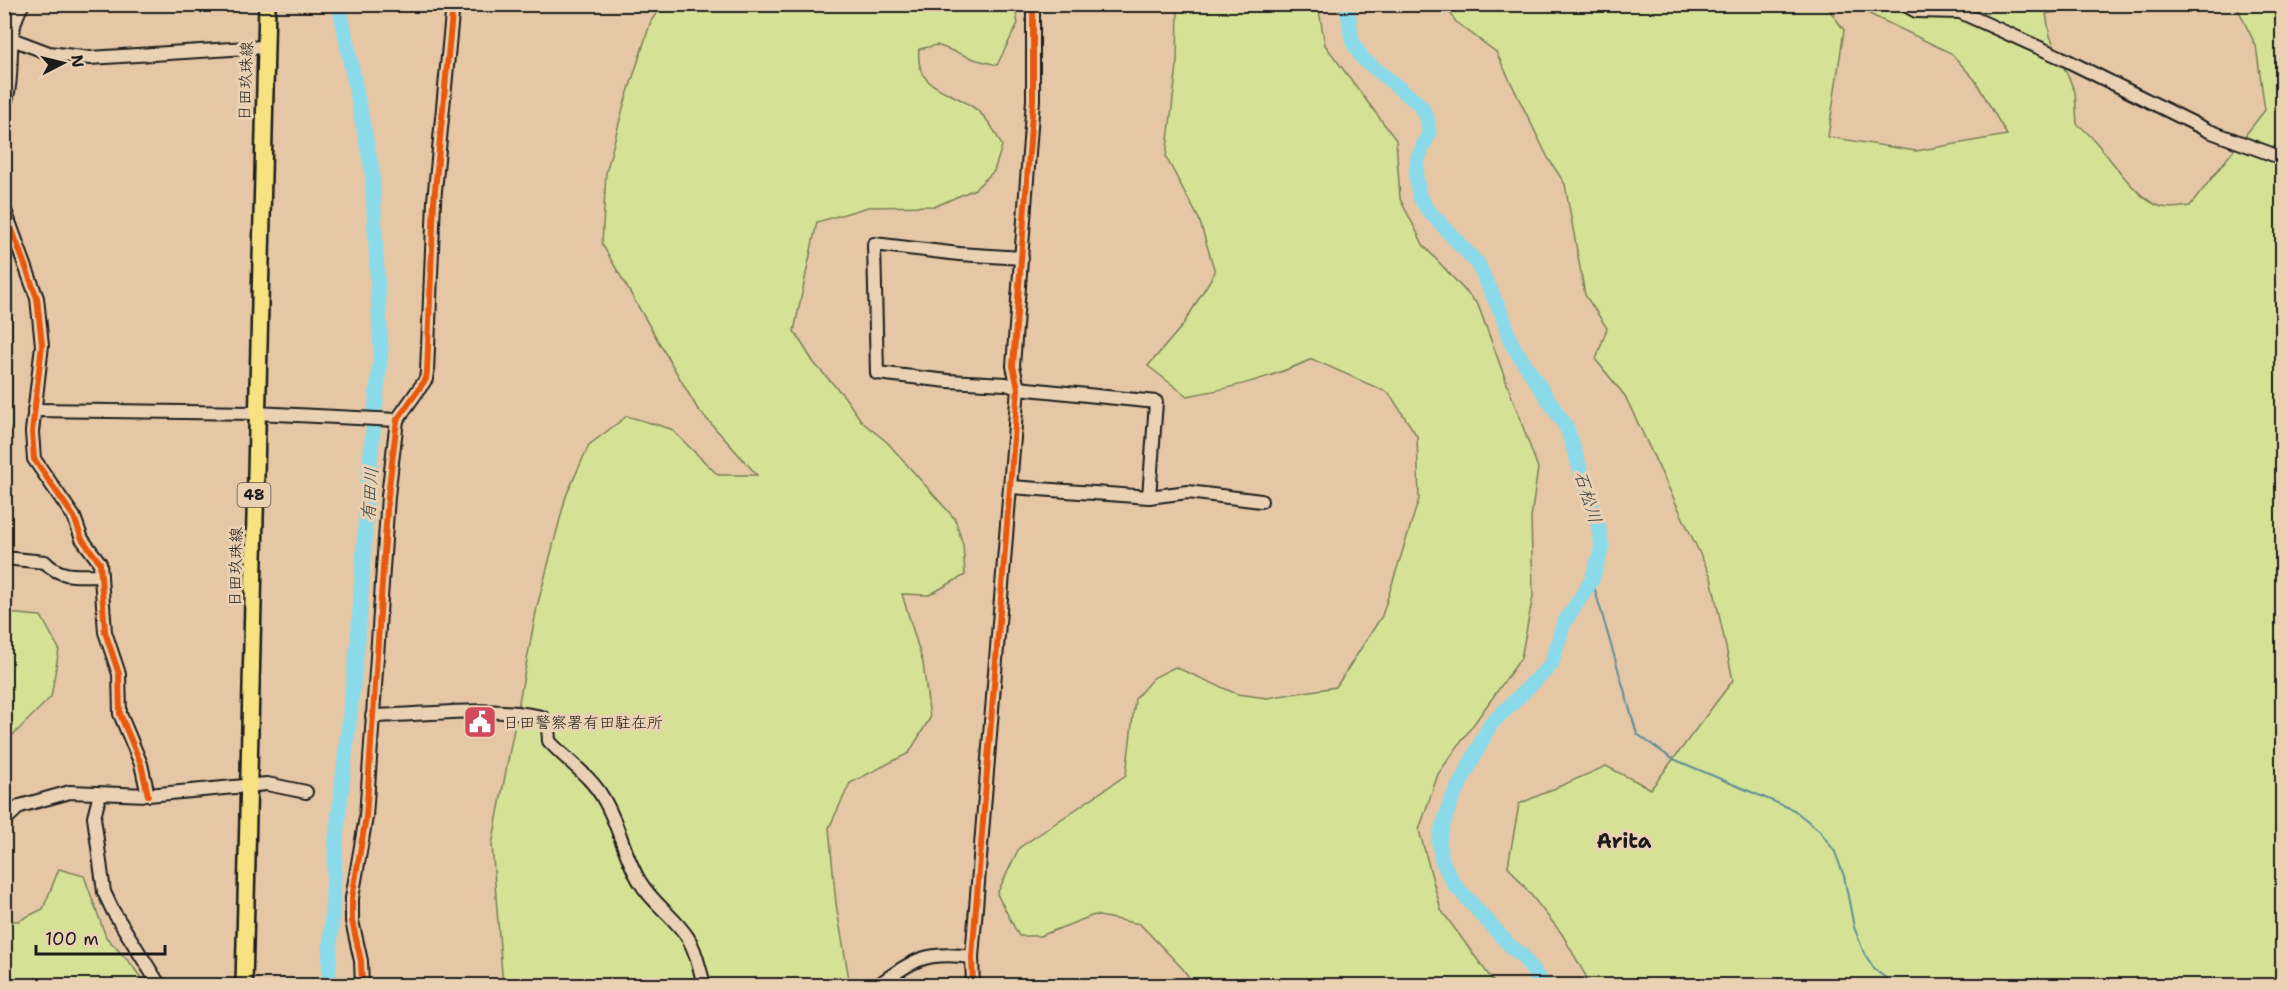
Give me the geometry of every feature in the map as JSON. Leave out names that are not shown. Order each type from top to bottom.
[{"type":"main road","name":"日田玖珠線","points":[[244,986],[264,47],[267,4]]},
{"type":"street","points":[[4,106],[10,86],[8,38],[23,4]]},
{"type":"street","points":[[362,986],[361,961],[352,921],[352,898],[366,817],[381,562],[397,420],[426,379],[428,372],[434,201],[453,4]]},
{"type":"street","points":[[973,986],[972,957],[1018,388],[1013,366],[1033,100],[1033,4]]},
{"type":"street","points":[[1903,4],[1916,11],[1960,12],[2060,57],[2209,131],[2283,158]]},
{"type":"street","points":[[8,38],[49,53],[90,58],[264,47]]},
{"type":"street","points":[[4,208],[37,298],[42,345],[34,410],[34,459],[74,517],[82,539],[98,556],[105,633],[119,674],[120,714],[141,764],[148,795]]},
{"type":"street","points":[[1022,258],[959,254],[874,244],[877,373],[948,381],[1006,384],[1018,388],[1156,402],[1149,497]]},
{"type":"street","points":[[34,410],[256,413],[397,420]]},
{"type":"street","points":[[1011,487],[1149,497],[1188,492],[1261,501]]},
{"type":"street","points":[[4,558],[45,562],[54,571],[64,575],[100,575]]},
{"type":"street","points":[[372,716],[443,714],[454,710],[542,717],[548,724],[549,741],[591,781],[604,799],[630,866],[650,899],[687,935],[694,948],[705,986]]},
{"type":"street","points":[[4,821],[20,806],[47,797],[80,792],[148,795],[267,784],[306,792]]},
{"type":"street","points":[[100,794],[94,817],[104,892],[113,911],[160,986]]},
{"type":"street","points":[[876,986],[913,961],[929,956],[940,954],[972,957]]},
{"type":"green space","points":[[663,4],[1014,5],[1018,23],[997,65],[937,45],[919,49],[919,62],[927,79],[941,90],[976,109],[993,128],[1002,146],[994,171],[975,189],[936,206],[868,207],[817,222],[794,331],[814,363],[844,396],[862,422],[887,442],[955,519],[963,545],[965,575],[929,595],[902,594],[923,663],[930,718],[909,753],[850,783],[829,828],[836,904],[850,985],[503,986],[492,845],[537,607],[566,496],[589,445],[627,416],[671,429],[718,475],[757,475],[697,408],[602,244],[606,173],[623,108],[651,21]]},
{"type":"green space","points":[[1178,5],[1318,5],[1325,45],[1396,140],[1400,199],[1424,246],[1478,305],[1538,468],[1531,518],[1533,596],[1521,658],[1438,774],[1419,830],[1441,910],[1496,985],[1194,985],[1183,969],[1140,924],[1094,915],[1040,936],[1019,936],[997,894],[1019,848],[1126,775],[1135,699],[1153,678],[1175,667],[1237,694],[1267,698],[1336,687],[1382,616],[1419,499],[1417,436],[1389,393],[1312,359],[1251,382],[1187,396],[1148,366],[1183,325],[1215,272],[1199,219],[1166,157],[1177,66]]},
{"type":"green space","points":[[1445,5],[2093,5],[2046,14],[2050,36],[2075,92],[2077,124],[2098,144],[2140,193],[2151,202],[2172,208],[2190,206],[2265,110],[2256,46],[2236,5],[2282,5],[2282,985],[1591,985],[1562,934],[1508,866],[1519,804],[1606,766],[1651,789],[1733,680],[1711,577],[1625,396],[1596,360],[1607,328],[1585,295],[1565,184],[1548,158],[1496,52],[1456,22]],"holes":[[[1855,7],[1951,53],[1975,80],[2007,135],[1916,151],[1828,137],[1844,30],[1830,11]]]},
{"type":"green space","points":[[4,260],[12,281],[12,426],[5,444]]},
{"type":"green space","points":[[5,613],[41,616],[59,649],[51,697],[5,743]]},
{"type":"green space","points":[[59,869],[84,876],[106,937],[131,964],[146,985],[5,985],[5,920],[18,921],[43,909]]},
{"type":"waterway","name":"有田川","points":[[328,986],[336,839],[358,640],[368,482],[381,350],[372,170],[339,4]]},
{"type":"waterway","name":"石松川","points":[[1347,4],[1352,41],[1362,58],[1420,105],[1427,117],[1429,133],[1418,158],[1416,175],[1419,196],[1427,209],[1478,264],[1503,317],[1511,343],[1567,428],[1598,525],[1602,547],[1592,580],[1564,623],[1551,665],[1490,725],[1451,801],[1439,842],[1442,861],[1454,884],[1511,947],[1521,954],[1544,986]]},
{"type":"waterway","points":[[1592,580],[1637,734],[1671,758],[1794,810],[1820,831],[1835,852],[1844,876],[1854,927],[1864,953],[1875,970],[1897,986]]},
{"type":"cycle path","points":[[362,986],[361,961],[352,921],[352,898],[366,817],[388,496],[397,420],[426,379],[427,372],[434,201],[453,4]]},
{"type":"cycle path","points":[[973,986],[972,957],[1018,388],[1013,366],[1033,100],[1033,4]]},
{"type":"cycle path","points":[[4,208],[37,298],[42,345],[32,432],[34,459],[74,517],[82,539],[100,563],[105,632],[119,674],[120,714],[141,764],[148,795]]},
{"type":"place","name":"日田警察署有田駐在所","points":[[480,722]]},
{"type":"district","name":"Arita","points":[[1624,841]]}]
